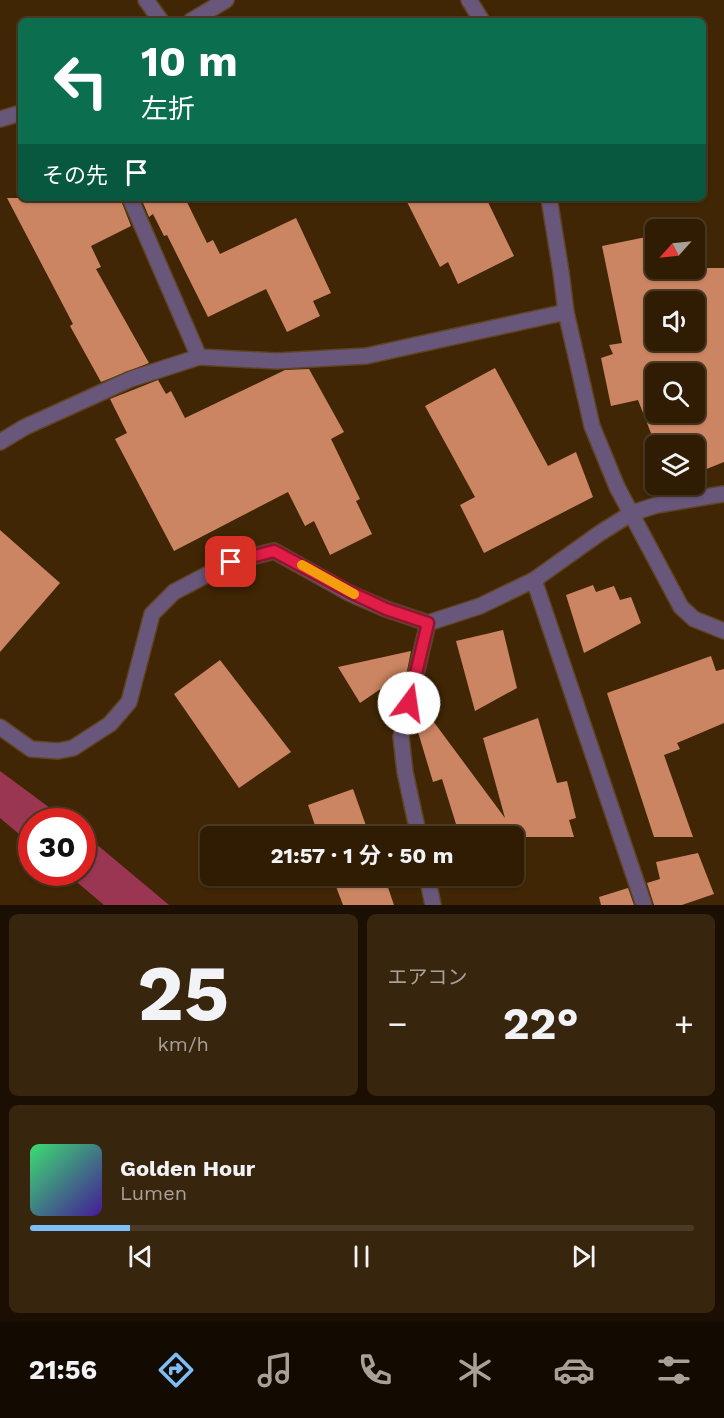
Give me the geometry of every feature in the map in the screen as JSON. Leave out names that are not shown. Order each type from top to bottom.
[{"type":"street","points":[[146,0],[159,18]]},
{"type":"street","points":[[196,18],[226,0]]},
{"type":"street","points":[[468,0],[480,18]]},
{"type":"street","points":[[0,119],[18,114]]},
{"type":"street","points":[[131,201],[199,357]]},
{"type":"street","points":[[549,201],[566,312],[592,426],[617,487],[681,607],[694,619],[724,631]]},
{"type":"street","points":[[0,442],[25,427],[131,378],[199,357],[277,361],[366,356],[566,312]]},
{"type":"street","points":[[0,727],[31,749],[58,751],[73,748],[110,724],[129,702],[152,614],[174,592],[231,562],[274,551],[386,609],[428,623],[480,606],[534,580],[632,513],[657,505],[724,494]]},
{"type":"street","points":[[534,580],[644,905]]},
{"type":"street","points":[[417,826],[405,772],[401,736],[428,623]]},
{"type":"street","points":[[429,886],[433,905]]},
{"type":"shaded area","points":[[0,771],[50,808],[18,808],[18,833],[0,818]]},
{"type":"shaded area","points":[[96,844],[169,905],[104,905],[81,886],[96,886]]},
{"type":"building","points":[[7,198],[18,198],[18,201],[121,201],[131,226],[91,246],[101,267],[96,269],[149,363],[101,382],[70,326],[73,324]]},
{"type":"building","points":[[142,201],[186,201],[207,243],[213,240],[220,254],[296,218],[331,293],[313,301],[320,316],[287,332],[266,289],[208,317],[167,235],[164,236],[153,214],[149,217]]},
{"type":"building","points":[[407,201],[487,201],[514,256],[458,284],[448,262],[440,267]]},
{"type":"building","points":[[645,237],[645,279],[705,279],[705,268],[724,268],[724,462],[705,470],[705,435],[652,435],[647,423],[705,423],[705,363],[645,363],[645,418],[638,400],[611,406],[601,358],[613,354],[609,345],[622,343],[602,246]]},
{"type":"building","points":[[495,368],[548,466],[576,452],[593,497],[484,553],[460,505],[475,497],[425,406]]},
{"type":"building","points":[[309,369],[344,432],[331,439],[360,499],[356,501],[372,534],[330,555],[314,521],[305,526],[288,492],[174,551],[115,439],[127,433],[110,399],[158,380],[166,394],[171,391],[185,418],[285,370]]},
{"type":"building","points":[[0,530],[60,583],[0,652]]},
{"type":"building","points":[[593,585],[596,592],[614,586],[620,600],[631,597],[641,623],[584,653],[566,595]]},
{"type":"building","points":[[503,630],[517,688],[475,711],[456,641]]},
{"type":"building","points":[[411,651],[407,671],[360,703],[338,667]]},
{"type":"building","points":[[711,656],[716,671],[724,669],[724,723],[677,743],[680,749],[664,755],[693,837],[654,837],[607,693]]},
{"type":"building","points":[[220,660],[291,752],[239,788],[174,694]]},
{"type":"building","points":[[419,702],[505,818],[483,738],[538,718],[557,783],[567,781],[576,818],[569,820],[574,837],[524,837],[524,826],[457,826],[442,779],[433,782],[415,722]]},
{"type":"building","points":[[353,789],[366,826],[315,826],[308,805]]},
{"type":"building","points":[[698,853],[714,894],[682,905],[654,905],[647,883],[660,879],[656,862]]},
{"type":"building","points":[[336,886],[387,886],[394,905],[343,905]]},
{"type":"building","points":[[628,888],[634,905],[601,905],[599,897]]},
{"type":"slow traffic","points":[[302,565],[354,594]]},
{"type":"route","points":[[231,562],[274,551],[386,609],[428,623],[409,703]]}]
